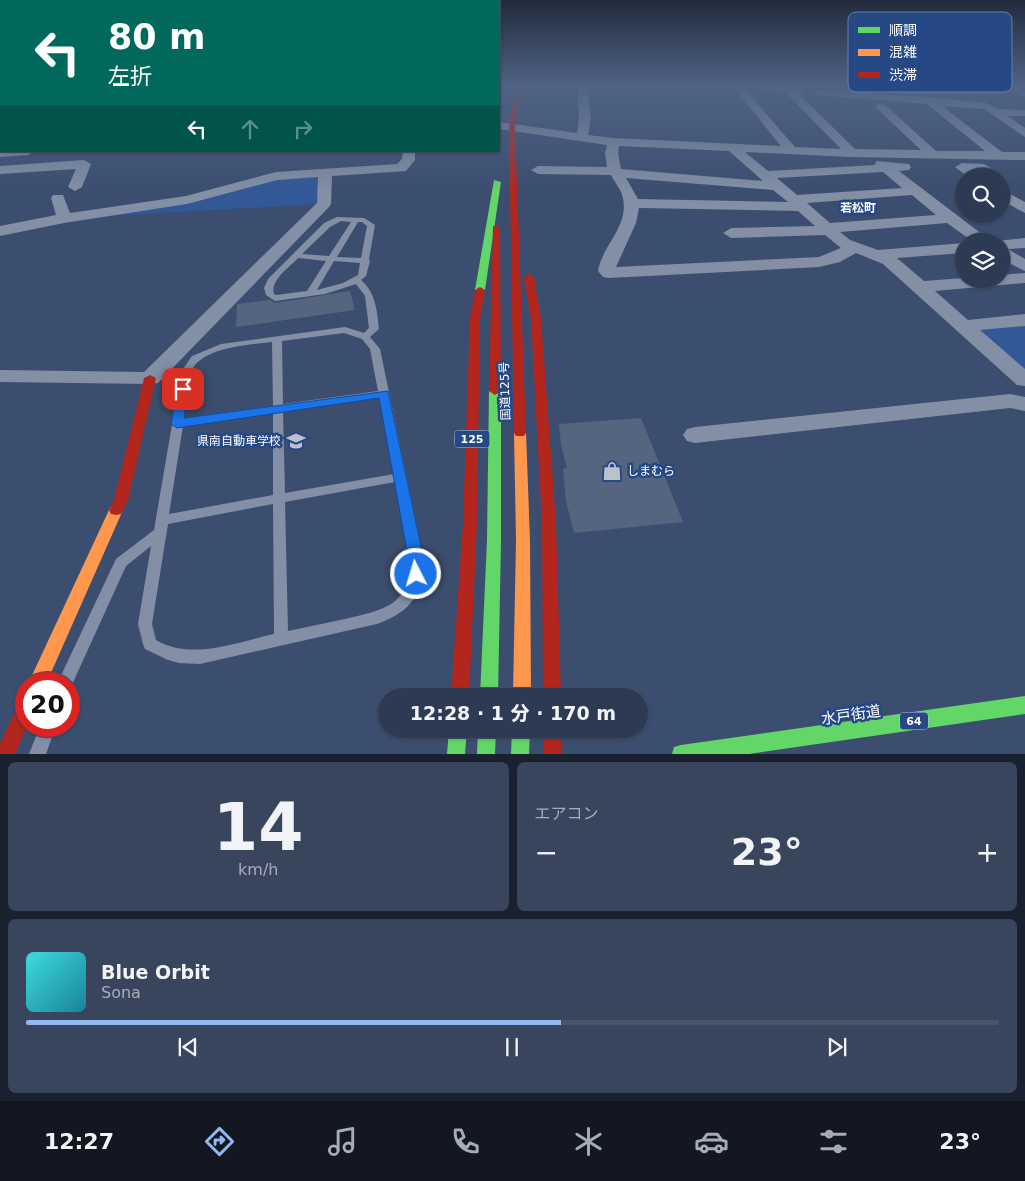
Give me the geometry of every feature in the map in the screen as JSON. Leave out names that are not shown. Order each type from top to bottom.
[{"type":"main road","name":"国道125号","points":[[505,127],[514,187],[523,540],[522,688]]},
{"type":"main road","name":"国道125号","points":[[489,688],[494,540],[496,168]]},
{"type":"main road","name":"125","points":[[460,688],[470,523],[475,319],[496,182]]},
{"type":"main road","points":[[514,187],[536,319],[549,523],[552,688]]},
{"type":"main road","points":[[43,672],[122,500],[150,378]]},
{"type":"main road","name":"水戸街道","points":[[681,754],[1025,705]]},
{"type":"main road","points":[[5,754],[15,731]]},
{"type":"main road","points":[[456,754],[457,738]]},
{"type":"main road","points":[[486,754],[487,738]]},
{"type":"main road","points":[[520,754],[521,738]]},
{"type":"main road","points":[[552,738],[552,754]]},
{"type":"street","points":[[582,137],[584,122]]},
{"type":"street","points":[[768,122],[792,151]]},
{"type":"street","points":[[821,122],[852,153]]},
{"type":"street","points":[[895,122],[931,160]]},
{"type":"street","points":[[956,122],[999,156]]},
{"type":"street","points":[[1009,122],[1025,134]]},
{"type":"street","points":[[505,127],[614,142],[867,153],[931,160]]},
{"type":"street","points":[[614,142],[611,151],[614,171],[631,203],[632,213],[608,263],[606,271],[609,273],[819,262],[834,258],[855,247]]},
{"type":"street","points":[[983,144],[1025,144]]},
{"type":"street","points":[[733,148],[844,243],[890,260],[1024,379]]},
{"type":"street","points":[[0,153],[14,152]]},
{"type":"street","points":[[0,231],[64,218],[187,200],[276,176],[401,168],[408,160],[409,152]]},
{"type":"street","points":[[867,153],[915,192],[972,233]]},
{"type":"street","points":[[764,175],[886,168],[931,160],[1025,156]]},
{"type":"street","points":[[0,170],[84,164],[74,188]]},
{"type":"street","points":[[1010,168],[1025,168]]},
{"type":"street","points":[[538,170],[614,171],[627,174],[778,186]]},
{"type":"street","points":[[0,376],[150,378],[324,204],[325,173]]},
{"type":"street","points":[[631,203],[799,203],[915,192]]},
{"type":"street","points":[[1010,193],[1025,194]]},
{"type":"street","points":[[58,198],[64,218]]},
{"type":"street","points":[[1010,199],[1025,209]]},
{"type":"street","points":[[731,233],[828,229],[950,218]]},
{"type":"street","points":[[1010,245],[1025,244]]},
{"type":"street","points":[[877,255],[955,249]]},
{"type":"street","points":[[1010,257],[1025,266]]},
{"type":"street","points":[[920,287],[1025,278]]},
{"type":"street","points":[[964,326],[1025,320]]},
{"type":"street","points":[[695,435],[1010,401],[1025,404]]},
{"type":"lane","points":[[340,219],[356,219],[368,221],[371,226],[366,261],[362,276],[357,281],[283,298],[275,298],[270,295],[268,288],[272,281],[330,222],[340,219]]},
{"type":"lane","points":[[311,292],[356,219]]},
{"type":"lane","points":[[296,256],[366,261]]},
{"type":"lane","points":[[357,281],[365,287],[369,295],[374,329],[365,337]]},
{"type":"lane","points":[[345,330],[365,337],[375,349],[414,551],[416,574],[403,602],[393,613],[377,618],[200,657],[180,658],[167,655],[150,644],[145,624],[186,372],[195,358],[224,346],[345,330]]},
{"type":"lane","points":[[277,339],[281,639]]},
{"type":"lane","points":[[177,424],[384,393]]},
{"type":"lane","points":[[71,672],[121,563],[161,526],[279,499],[400,477]]},
{"type":"lane","points":[[37,754],[44,737]]},
{"type":"shaded area","points":[[322,174],[321,204],[68,218],[188,201],[278,177]]},
{"type":"shaded area","points":[[1025,323],[1025,376],[970,328]]},
{"type":"building","points":[[350,291],[355,310],[236,327],[237,304],[270,300],[275,303]]},
{"type":"building","points":[[641,418],[683,522],[574,533],[566,501],[563,469],[567,468],[561,445],[559,424]]},
{"type":"traffic: fast","points":[[480,290],[497,182]]},
{"type":"traffic: fast","points":[[489,688],[494,540],[495,391]]},
{"type":"traffic: fast","points":[[681,754],[1025,705]]},
{"type":"traffic: fast","points":[[456,754],[457,738]]},
{"type":"traffic: fast","points":[[486,754],[487,738]]},
{"type":"traffic: fast","points":[[520,754],[521,738]]},
{"type":"traffic: slow","points":[[520,433],[523,540],[522,688]]},
{"type":"traffic: slow","points":[[42,672],[116,510]]},
{"type":"traffic: jam","points":[[513,122],[520,433]]},
{"type":"traffic: jam","points":[[495,391],[496,228]]},
{"type":"traffic: jam","points":[[529,277],[536,319],[549,523],[552,688]]},
{"type":"traffic: jam","points":[[460,688],[470,523],[475,319],[480,290]]},
{"type":"traffic: jam","points":[[116,510],[121,500],[150,378]]},
{"type":"traffic: jam","points":[[5,754],[15,732]]},
{"type":"traffic: jam","points":[[552,738],[552,754]]},
{"type":"place","name":"県南自動車学校","points":[[296,441]]},
{"type":"place","name":"しまむら","points":[[612,471]]},
{"type":"district","name":"若松町","points":[[858,208]]},
{"type":"route","points":[[183,389],[177,424],[384,393],[414,551],[416,574]]}]
